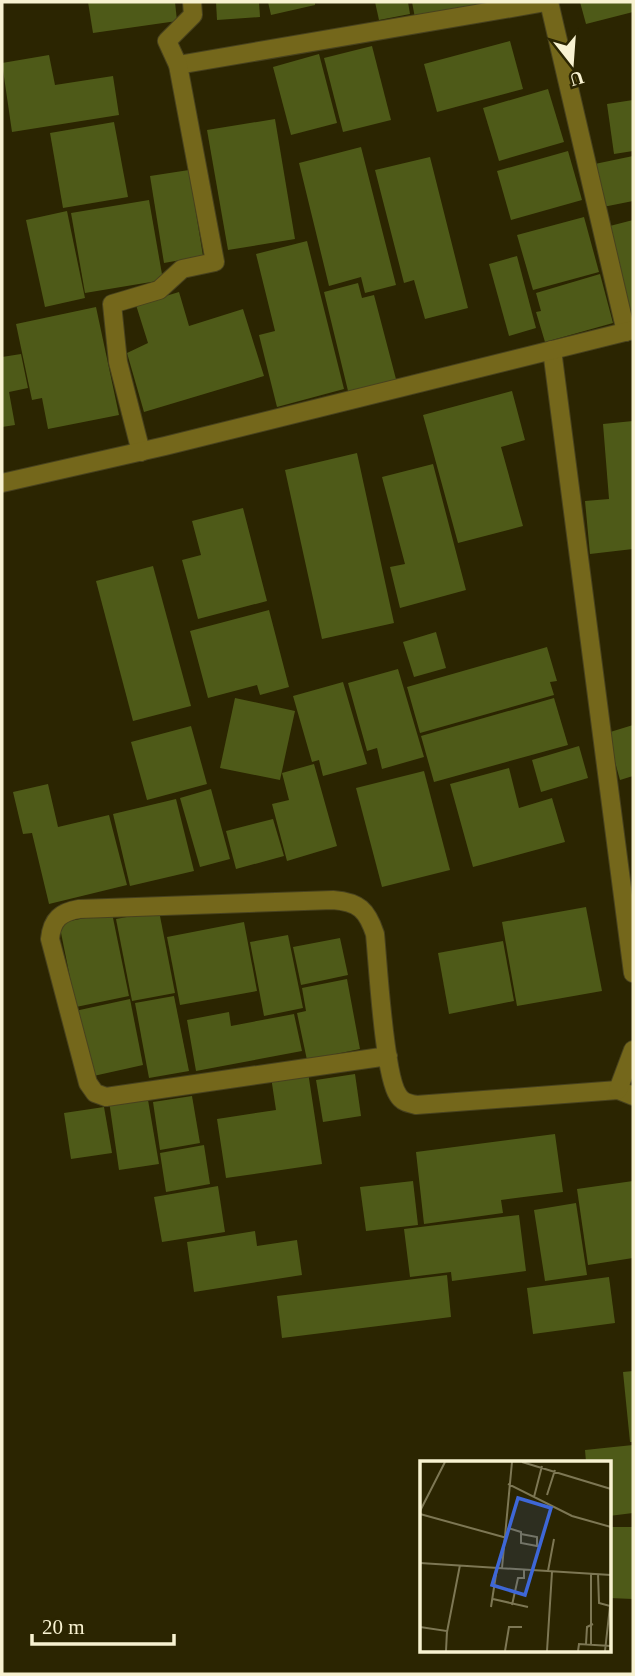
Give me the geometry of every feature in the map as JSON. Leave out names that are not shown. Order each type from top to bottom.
[{"type":"street","points":[[141,452],[118,362],[112,304],[159,290],[181,270],[215,262],[178,65],[167,41],[193,15],[192,2]]},
{"type":"street","points":[[2,483],[141,452],[630,331],[547,2],[178,65]]},
{"type":"street","points":[[552,351],[629,910],[633,973]]},
{"type":"street","points":[[388,1056],[106,1097],[95,1093],[88,1083],[50,939],[51,928],[56,918],[65,911],[79,909],[347,901],[359,907],[369,918],[375,934],[388,1056],[395,1090],[405,1102],[416,1105],[626,1093],[633,1050]]},
{"type":"building","points":[[88,2],[175,2],[177,21],[93,33]]},
{"type":"building","points":[[216,2],[259,2],[260,17],[217,20]]},
{"type":"building","points":[[268,2],[315,2],[315,5],[271,15]]},
{"type":"building","points":[[375,2],[408,2],[410,14],[379,20]]},
{"type":"building","points":[[412,2],[496,2],[415,18]]},
{"type":"building","points":[[580,2],[633,2],[633,12],[586,24]]},
{"type":"building","points":[[510,41],[523,89],[437,112],[424,64]]},
{"type":"building","points":[[372,46],[391,120],[343,132],[324,58]]},
{"type":"building","points":[[319,54],[337,123],[291,135],[273,67]]},
{"type":"building","points":[[49,55],[55,85],[113,76],[119,115],[12,132],[2,63]]},
{"type":"building","points":[[548,89],[564,142],[499,161],[483,108]]},
{"type":"building","points":[[633,100],[633,151],[614,154],[607,104]]},
{"type":"building","points":[[275,119],[295,239],[228,250],[207,130]]},
{"type":"building","points":[[114,122],[128,197],[63,208],[50,133]]},
{"type":"building","points":[[361,147],[396,285],[365,293],[361,277],[329,286],[299,163]]},
{"type":"building","points":[[568,151],[582,200],[511,220],[497,171]]},
{"type":"building","points":[[633,156],[633,201],[598,208],[590,165]]},
{"type":"building","points":[[430,157],[468,308],[425,319],[414,280],[404,283],[375,170]]},
{"type":"building","points":[[189,170],[203,256],[164,263],[150,176]]},
{"type":"building","points":[[149,200],[163,280],[85,293],[71,213]]},
{"type":"building","points":[[67,211],[85,298],[45,307],[26,220]]},
{"type":"building","points":[[584,217],[599,272],[533,290],[517,235]]},
{"type":"building","points":[[633,220],[633,314],[628,315],[606,227]]},
{"type":"building","points":[[307,241],[344,389],[277,407],[259,335],[275,331],[256,254]]},
{"type":"building","points":[[517,256],[536,328],[509,336],[489,264]]},
{"type":"building","points":[[600,274],[613,323],[545,342],[536,312],[541,311],[536,293]]},
{"type":"building","points":[[358,283],[362,298],[374,295],[397,383],[349,395],[324,292]]},
{"type":"building","points":[[179,292],[189,326],[243,309],[264,376],[144,412],[127,353],[148,343],[136,305]]},
{"type":"building","points":[[96,307],[119,415],[48,429],[42,398],[32,400],[16,324]]},
{"type":"building","points":[[21,354],[28,388],[9,392],[15,425],[2,427],[2,357]]},
{"type":"building","points":[[512,391],[525,440],[501,447],[523,526],[458,543],[423,415]]},
{"type":"building","points":[[633,421],[633,549],[590,554],[585,501],[609,499],[603,424]]},
{"type":"building","points":[[357,453],[394,623],[322,639],[285,470]]},
{"type":"building","points":[[433,464],[466,590],[400,608],[390,567],[405,564],[382,477]]},
{"type":"building","points":[[243,508],[267,601],[198,619],[182,560],[201,555],[192,521]]},
{"type":"building","points":[[153,566],[191,706],[133,721],[96,581]]},
{"type":"building","points":[[269,610],[289,687],[260,695],[257,685],[208,698],[190,631]]},
{"type":"building","points":[[436,632],[446,668],[414,677],[403,642]]},
{"type":"building","points":[[547,647],[557,681],[550,682],[554,695],[420,733],[407,687]]},
{"type":"building","points":[[398,669],[424,757],[382,769],[377,748],[367,751],[348,683]]},
{"type":"building","points":[[343,682],[367,764],[323,776],[319,760],[312,762],[293,696]]},
{"type":"building","points":[[235,698],[295,711],[280,780],[220,768]]},
{"type":"building","points":[[554,698],[568,745],[434,782],[421,736]]},
{"type":"building","points":[[633,725],[633,776],[620,780],[607,733]]},
{"type":"building","points":[[191,726],[207,784],[147,800],[131,742]]},
{"type":"building","points":[[579,746],[588,778],[541,792],[532,760]]},
{"type":"building","points":[[314,764],[337,846],[287,861],[272,804],[289,800],[282,773]]},
{"type":"building","points":[[509,768],[519,808],[552,798],[565,842],[473,867],[450,784]]},
{"type":"building","points":[[424,771],[450,870],[382,887],[356,788]]},
{"type":"building","points":[[48,784],[58,827],[109,815],[127,885],[49,904],[32,833],[23,834],[13,792]]},
{"type":"building","points":[[211,789],[230,859],[200,867],[180,798]]},
{"type":"building","points":[[176,799],[194,871],[130,886],[113,814]]},
{"type":"building","points":[[273,819],[284,856],[236,869],[226,831]]},
{"type":"building","points":[[586,907],[602,991],[517,1006],[502,922]]},
{"type":"building","points":[[159,911],[175,993],[132,1001],[116,919]]},
{"type":"building","points":[[112,913],[129,996],[76,1007],[59,923]]},
{"type":"building","points":[[244,922],[257,991],[180,1005],[167,937]]},
{"type":"building","points":[[288,935],[303,1008],[264,1016],[250,942]]},
{"type":"building","points":[[340,938],[348,975],[301,985],[293,947]]},
{"type":"building","points":[[503,941],[514,1001],[449,1014],[438,953]]},
{"type":"building","points":[[347,979],[360,1049],[307,1060],[297,1013],[306,1011],[302,988]]},
{"type":"building","points":[[174,996],[189,1071],[149,1078],[135,1003]]},
{"type":"building","points":[[130,999],[143,1065],[89,1077],[75,1011]]},
{"type":"building","points":[[229,1012],[231,1026],[294,1014],[302,1051],[196,1071],[187,1020]]},
{"type":"building","points":[[308,1072],[322,1164],[226,1178],[217,1119],[276,1110],[271,1077]]},
{"type":"building","points":[[355,1074],[361,1116],[323,1122],[316,1080]]},
{"type":"building","points":[[147,1094],[159,1164],[119,1170],[109,1101]]},
{"type":"building","points":[[192,1096],[200,1143],[160,1150],[153,1102]]},
{"type":"building","points":[[104,1107],[112,1153],[71,1159],[64,1113]]},
{"type":"building","points":[[555,1134],[563,1192],[501,1200],[503,1213],[424,1224],[416,1152]]},
{"type":"building","points":[[204,1145],[210,1184],[166,1192],[160,1153]]},
{"type":"building","points":[[413,1181],[418,1225],[366,1231],[360,1187]]},
{"type":"building","points":[[633,1181],[633,1258],[588,1265],[577,1189]]},
{"type":"building","points":[[218,1186],[225,1232],[162,1242],[154,1197]]},
{"type":"building","points":[[576,1203],[587,1275],[545,1281],[534,1210]]},
{"type":"building","points":[[519,1215],[526,1271],[452,1281],[451,1272],[410,1277],[404,1229]]},
{"type":"building","points":[[255,1231],[257,1246],[297,1240],[302,1275],[194,1292],[187,1242]]},
{"type":"building","points":[[447,1275],[451,1317],[282,1338],[277,1296]]},
{"type":"building","points":[[609,1277],[615,1323],[533,1334],[527,1288]]},
{"type":"building","points":[[633,1371],[633,1442],[630,1442],[623,1372]]},
{"type":"building","points":[[633,1445],[633,1513],[610,1516],[610,1461],[586,1461],[585,1450]]},
{"type":"building","points":[[610,1527],[633,1527],[633,1599],[610,1598]]}]
